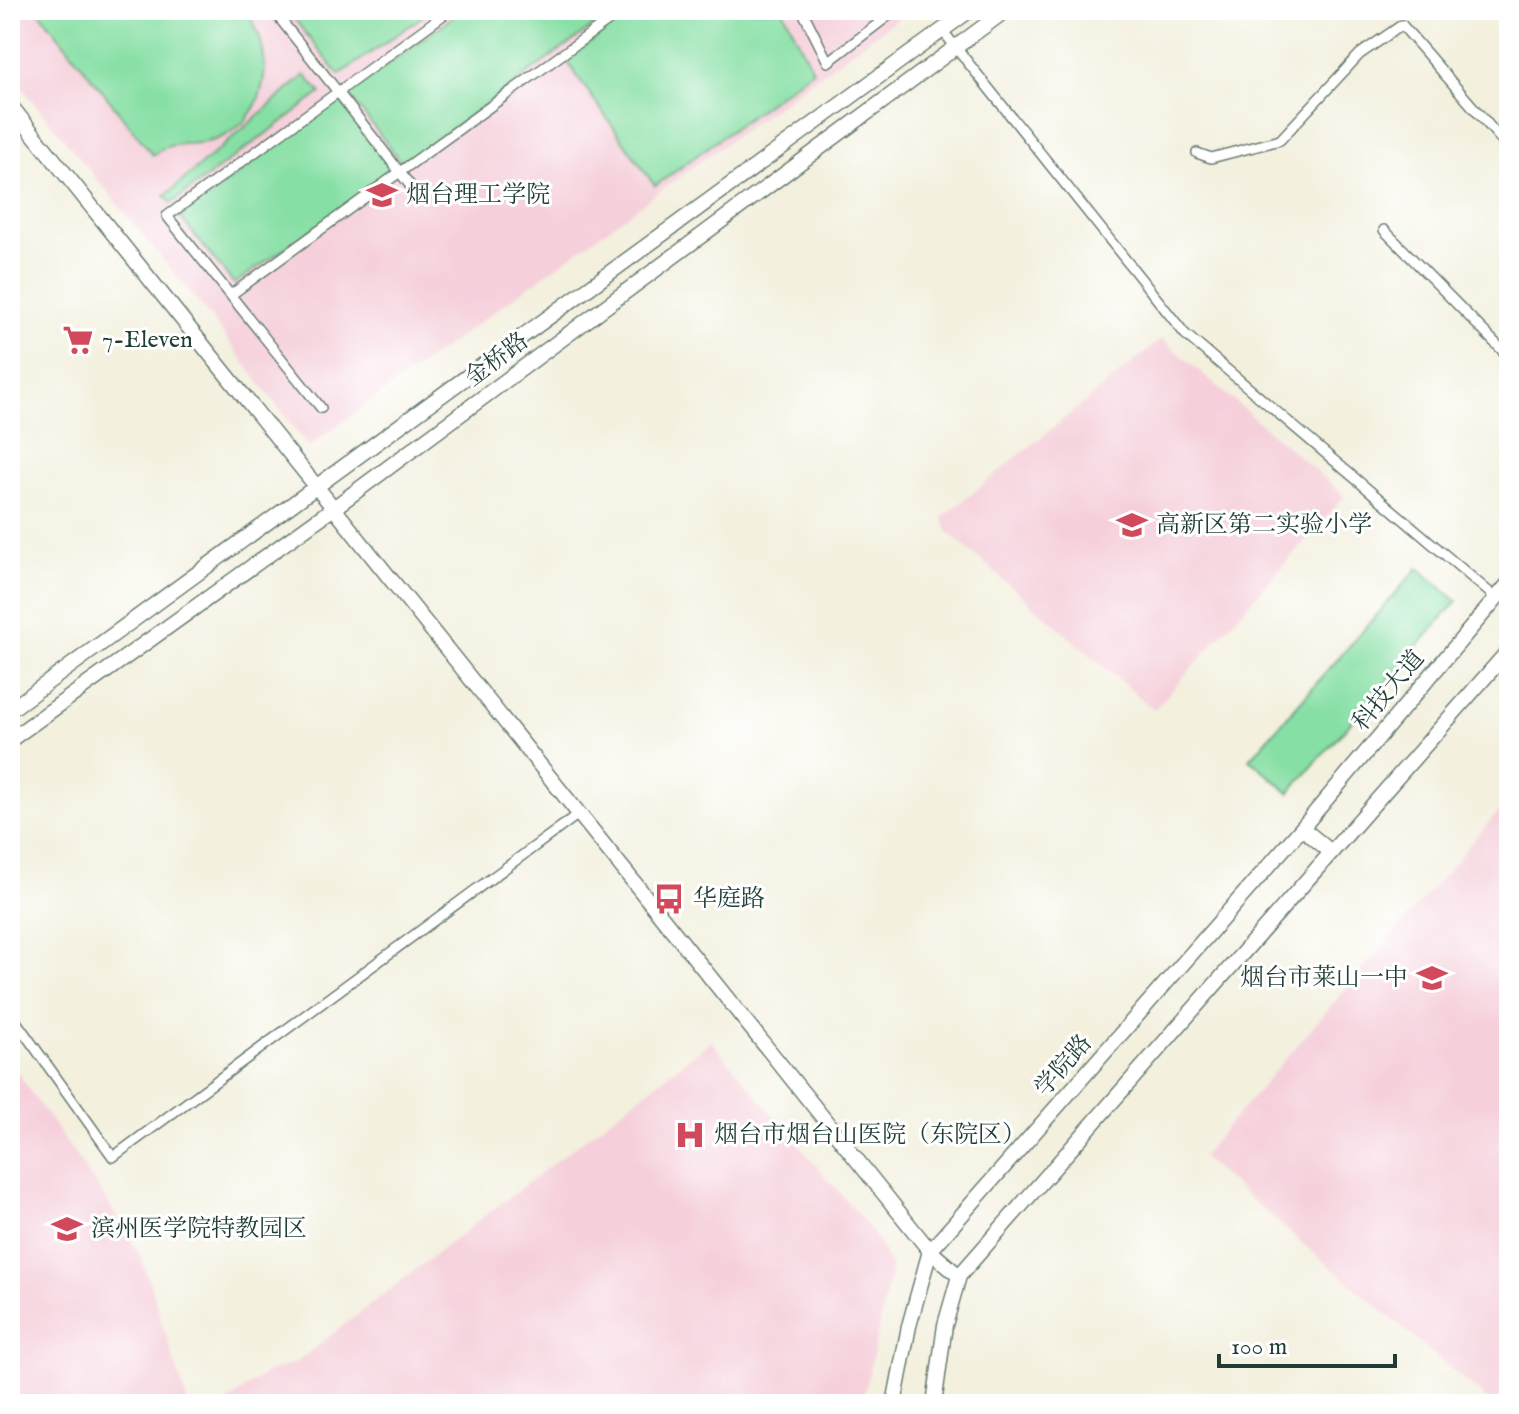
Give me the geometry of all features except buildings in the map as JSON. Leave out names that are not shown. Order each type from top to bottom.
[{"type":"street","points":[[273,10],[419,197]]},
{"type":"street","points":[[321,408],[167,216],[338,92],[438,14],[450,10]]},
{"type":"street","points":[[232,294],[623,10]]},
{"type":"street","points":[[802,10],[828,62],[896,10]]},
{"type":"street","name":"金桥路","points":[[10,710],[970,10]]},
{"type":"street","name":"金桥路","points":[[10,740],[335,507],[1006,10]]},
{"type":"street","points":[[1197,153],[1211,158],[1280,140],[1360,54],[1402,25],[1505,144],[1509,140]]},
{"type":"street","points":[[942,30],[1185,334],[1496,598]]},
{"type":"street","points":[[10,105],[930,1251],[959,1276]]},
{"type":"street","points":[[1384,230],[1509,357]]},
{"type":"street","name":"科技大道","points":[[1302,828],[1509,583]]},
{"type":"street","points":[[934,1404],[945,1325],[959,1276],[1509,650]]},
{"type":"street","points":[[10,1013],[113,1157],[580,813]]},
{"type":"street","points":[[1302,828],[1331,852]]},
{"type":"street","name":"学院路","points":[[894,1404],[909,1326],[930,1251],[1302,828]]},
{"type":"shaded area","name":"烟台理工学院","points":[[10,10],[909,10],[308,447],[211,318],[10,73]]},
{"type":"shaded area","name":"高新区第二实验小学","points":[[1162,339],[1345,496],[1154,710],[949,533],[942,518]]},
{"type":"shaded area","name":"烟台市莱山一中","points":[[1509,799],[1509,1404],[1492,1404],[1201,1157]]},
{"type":"shaded area","name":"烟台市烟台山医院（东院区）","points":[[711,1041],[871,1230],[892,1268],[862,1404],[225,1404],[266,1373],[295,1363]]},
{"type":"shaded area","name":"滨州医学院特教园区","points":[[10,1062],[106,1199],[142,1259],[188,1404],[10,1404]]},
{"type":"green space","points":[[38,10],[245,10],[262,45],[263,82],[258,100],[249,116],[217,139],[169,146],[153,155]]},
{"type":"green space","points":[[287,10],[423,10],[425,15],[339,75]]},
{"type":"green space","points":[[462,10],[616,10],[403,164],[348,94]]},
{"type":"green space","points":[[634,10],[783,10],[813,70],[655,186],[566,60]]},
{"type":"green space","points":[[305,75],[321,93],[172,203],[165,196]]},
{"type":"green space","points":[[339,99],[394,172],[234,284],[180,217]]},
{"type":"green space","points":[[1418,568],[1457,601],[1289,793],[1250,759]]},
{"type":"place","name":"烟台理工学院","points":[[382,195]]},
{"type":"place","name":"7-Eleven","points":[[78,340]]},
{"type":"place","name":"高新区第二实验小学","points":[[1132,525]]},
{"type":"place","name":"华庭路","points":[[669,899]]},
{"type":"place","name":"烟台市莱山一中","points":[[1432,978]]},
{"type":"place","name":"烟台市烟台山医院（东院区）","points":[[690,1135]]},
{"type":"place","name":"滨州医学院特教园区","points":[[67,1229]]}]
